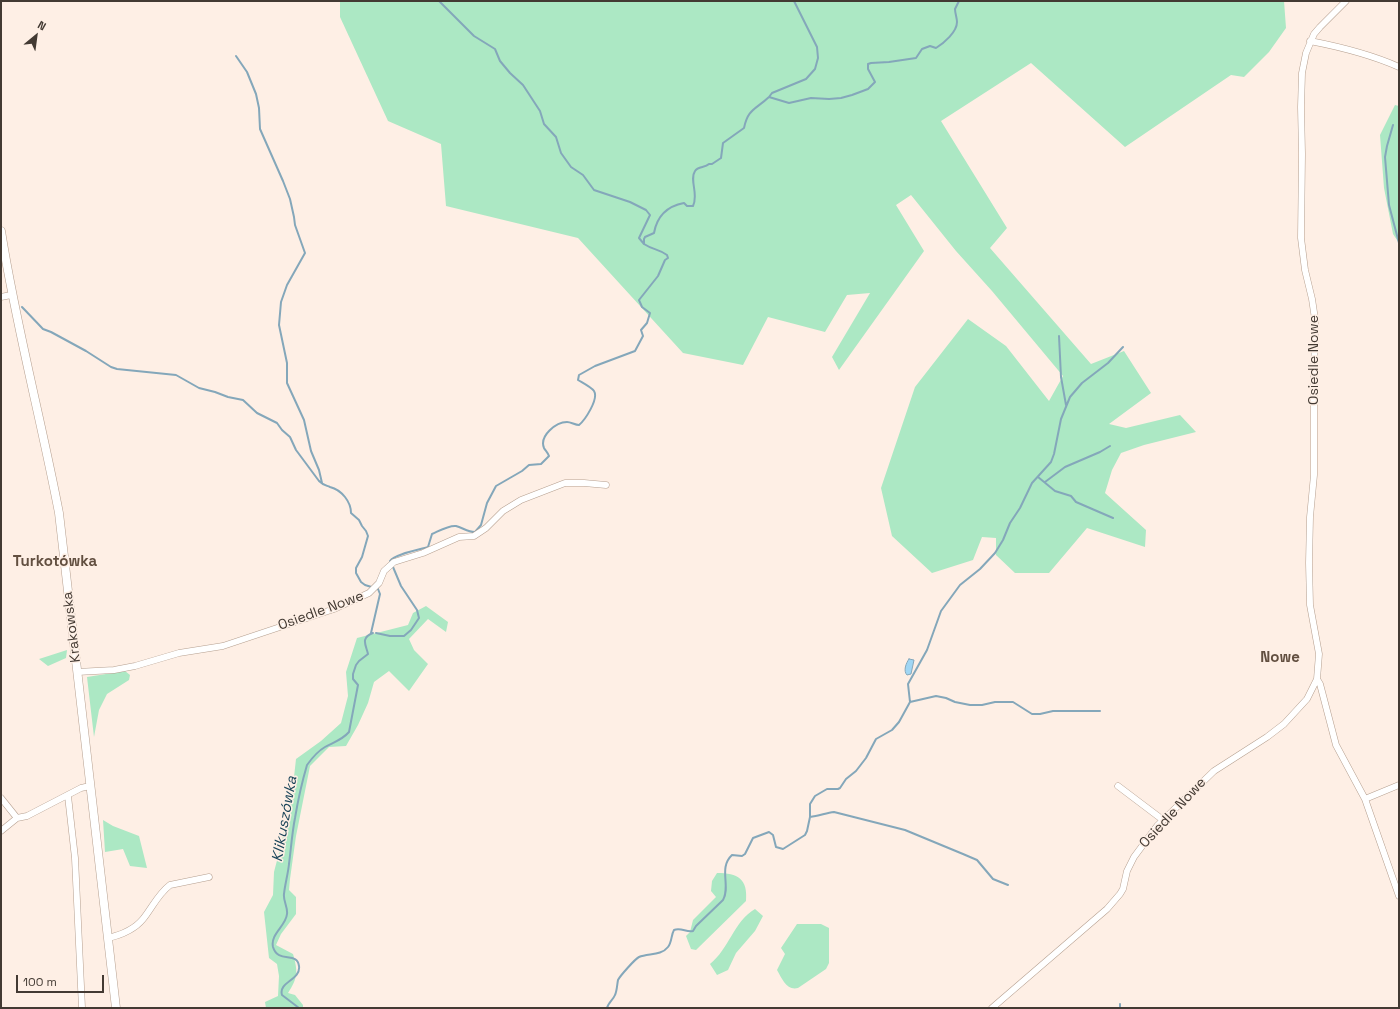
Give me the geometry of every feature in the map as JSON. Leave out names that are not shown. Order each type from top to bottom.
[{"type":"main road","name":"Krakowska","points":[[1,231],[11,295],[59,513],[116,1008]]},
{"type":"street","points":[[1346,1],[1320,27],[1310,41],[1341,46],[1399,67]]},
{"type":"street","name":"Osiedle Nowe","points":[[992,1008],[1107,909],[1120,894],[1127,871],[1134,856],[1151,833],[1214,771],[1267,737],[1284,724],[1307,699],[1317,680],[1319,654],[1310,605],[1309,563],[1310,517],[1314,475],[1315,319],[1304,265],[1301,238],[1302,73],[1310,41]]},
{"type":"street","points":[[1,297],[11,295]]},
{"type":"street","name":"Osiedle Nowe","points":[[77,672],[114,670],[135,666],[179,653],[223,646],[334,609],[365,596],[375,588],[384,571],[394,562],[423,553],[460,537],[474,536],[486,528],[503,511],[521,500],[564,483],[606,485]]},
{"type":"street","name":"Osiedle Nowe","points":[[1317,680],[1320,684],[1336,745],[1365,799],[1399,896]]},
{"type":"street","points":[[1365,799],[1399,784]]},
{"type":"street","points":[[1,831],[17,818],[27,816],[81,788],[90,786]]},
{"type":"street","points":[[1118,786],[1163,820]]},
{"type":"street","points":[[68,796],[76,858],[82,1008]]},
{"type":"street","points":[[1,798],[17,818]]},
{"type":"street","points":[[108,938],[120,935],[130,930],[142,920],[155,901],[170,885],[210,877]]},
{"type":"green space","points":[[340,1],[1284,1],[1286,28],[1269,52],[1244,77],[1231,75],[1125,147],[1031,63],[941,121],[1007,228],[990,248],[1091,364],[1124,351],[1151,393],[1109,424],[1126,428],[1180,415],[1196,432],[1144,445],[1121,453],[1112,470],[1105,493],[1146,530],[1145,547],[1087,528],[1049,573],[1015,573],[996,555],[996,538],[982,537],[973,560],[932,573],[892,536],[881,488],[915,387],[968,319],[1006,346],[1049,401],[1063,376],[992,291],[956,251],[911,195],[896,205],[924,251],[839,370],[832,357],[870,293],[847,295],[825,332],[768,317],[743,365],[683,353],[578,238],[446,206],[441,144],[388,121],[340,17]]},
{"type":"green space","points":[[1395,105],[1399,106],[1399,243],[1393,234],[1384,188],[1380,135]]},
{"type":"green space","points":[[426,606],[448,622],[446,632],[428,619],[409,639],[414,650],[428,664],[409,691],[389,671],[374,682],[368,703],[346,746],[329,747],[310,766],[296,836],[290,879],[289,890],[296,897],[296,914],[281,934],[276,945],[293,954],[296,965],[296,974],[294,983],[288,993],[295,995],[303,1005],[303,1008],[266,1008],[265,1002],[278,996],[279,976],[277,964],[269,958],[264,912],[273,895],[274,872],[293,786],[296,759],[321,741],[341,723],[348,696],[346,672],[357,638],[408,625],[413,613]]},
{"type":"green space","points":[[67,650],[66,658],[48,666],[39,659]]},
{"type":"green space","points":[[125,671],[130,675],[129,680],[107,694],[99,710],[94,737],[87,677]]},
{"type":"green space","points":[[103,820],[113,826],[139,836],[147,868],[130,866],[123,849],[105,852]]},
{"type":"green space","points":[[717,873],[731,874],[740,879],[745,887],[746,901],[696,950],[691,949],[686,936],[690,932],[693,920],[716,897],[711,891],[712,881]]},
{"type":"green space","points":[[755,909],[763,916],[755,931],[736,953],[728,970],[717,975],[710,964],[717,958],[742,921]]},
{"type":"green space","points":[[797,924],[821,924],[829,928],[829,963],[826,969],[798,988],[791,988],[785,984],[777,970],[785,954],[781,948]]},
{"type":"water","points":[[909,659],[914,660],[911,674],[907,675],[905,669]]},
{"type":"waterway","points":[[439,1],[474,36],[495,49],[500,61],[523,85],[540,111],[544,124],[556,137],[561,153],[571,167],[583,175],[594,190],[630,202],[646,210],[650,215],[639,238],[644,244]]},
{"type":"waterway","points":[[769,97],[772,93],[806,79],[815,69],[818,58],[817,47],[794,1]]},
{"type":"waterway","name":"Klikuszówka","points":[[390,561],[402,554],[428,547],[432,534],[447,527],[456,526],[475,532],[481,525],[487,503],[496,486],[522,471],[529,465],[541,464],[549,456],[543,443],[546,434],[558,424],[568,422],[579,425],[585,419],[591,409],[595,395],[591,388],[578,380],[579,375],[595,366],[635,351],[643,336],[641,330],[647,323],[650,313],[642,307],[639,300],[658,276],[665,260],[668,258],[667,255],[659,250],[644,244],[645,237],[654,233],[655,227],[668,209],[684,203],[687,206],[693,206],[695,201],[693,175],[695,171],[698,168],[712,164],[721,158],[723,143],[744,128],[748,117],[753,110],[769,97],[789,103],[811,98],[841,98],[868,89],[875,82],[868,69],[868,64],[916,58],[922,49],[930,46],[936,48],[946,40],[955,30],[957,20],[955,9],[959,1]]},
{"type":"waterway","points":[[236,56],[247,72],[256,94],[259,108],[260,129],[290,199],[295,225],[305,253],[287,285],[281,302],[279,325],[287,363],[287,383],[304,420],[311,451],[319,470],[322,483]]},
{"type":"waterway","points":[[1393,125],[1385,157],[1389,205],[1399,243]]},
{"type":"waterway","points":[[22,307],[43,329],[86,351],[111,367],[117,369],[176,375],[199,388],[243,400],[257,413],[277,423],[290,437],[296,450],[319,481],[324,485],[338,491],[345,497],[348,501],[351,513],[359,520],[366,531],[368,536],[362,557],[356,568],[356,573],[361,582],[365,585],[378,589],[380,594],[371,633]]},
{"type":"waterway","points":[[1059,336],[1061,377],[1066,405]]},
{"type":"waterway","points":[[607,1008],[616,993],[618,980],[624,971],[634,961],[639,957],[665,950],[671,941],[674,930],[679,929],[693,931],[696,926],[723,900],[726,889],[725,871],[728,860],[732,855],[742,856],[745,854],[753,838],[769,832],[773,835],[776,847],[783,849],[805,835],[810,817],[810,804],[815,796],[827,789],[840,788],[846,779],[856,771],[866,758],[876,739],[892,730],[899,722],[910,702],[908,684],[927,650],[941,611],[960,585],[980,569],[995,553],[1032,483],[1051,462],[1061,419],[1070,397],[1082,383],[1108,363],[1123,347]]},
{"type":"waterway","points":[[1045,482],[1065,467],[1100,452],[1110,446]]},
{"type":"waterway","points":[[1038,477],[1055,491],[1071,496],[1076,502],[1113,518]]},
{"type":"waterway","name":"Klikuszówka","points":[[376,633],[390,636],[404,636],[411,630],[419,618],[417,610],[401,586],[393,567]]},
{"type":"waterway","name":"Klikuszówka","points":[[299,1008],[282,995],[283,987],[297,975],[299,971],[298,962],[295,959],[279,955],[275,952],[273,947],[274,938],[287,914],[284,894],[297,805],[307,765],[313,757],[325,747],[341,739],[349,732],[358,685],[353,679],[353,674],[356,665],[368,654],[365,639],[373,633]]},
{"type":"waterway","points":[[910,702],[936,696],[970,705],[982,705],[995,702],[1013,702],[1032,714],[1053,711],[1100,711]]},
{"type":"waterway","points":[[810,817],[834,812],[905,830],[977,860],[993,879],[1008,885]]},
{"type":"district","name":"Turkotówka","points":[[55,562]]},
{"type":"district","name":"Nowe","points":[[1280,658]]}]
